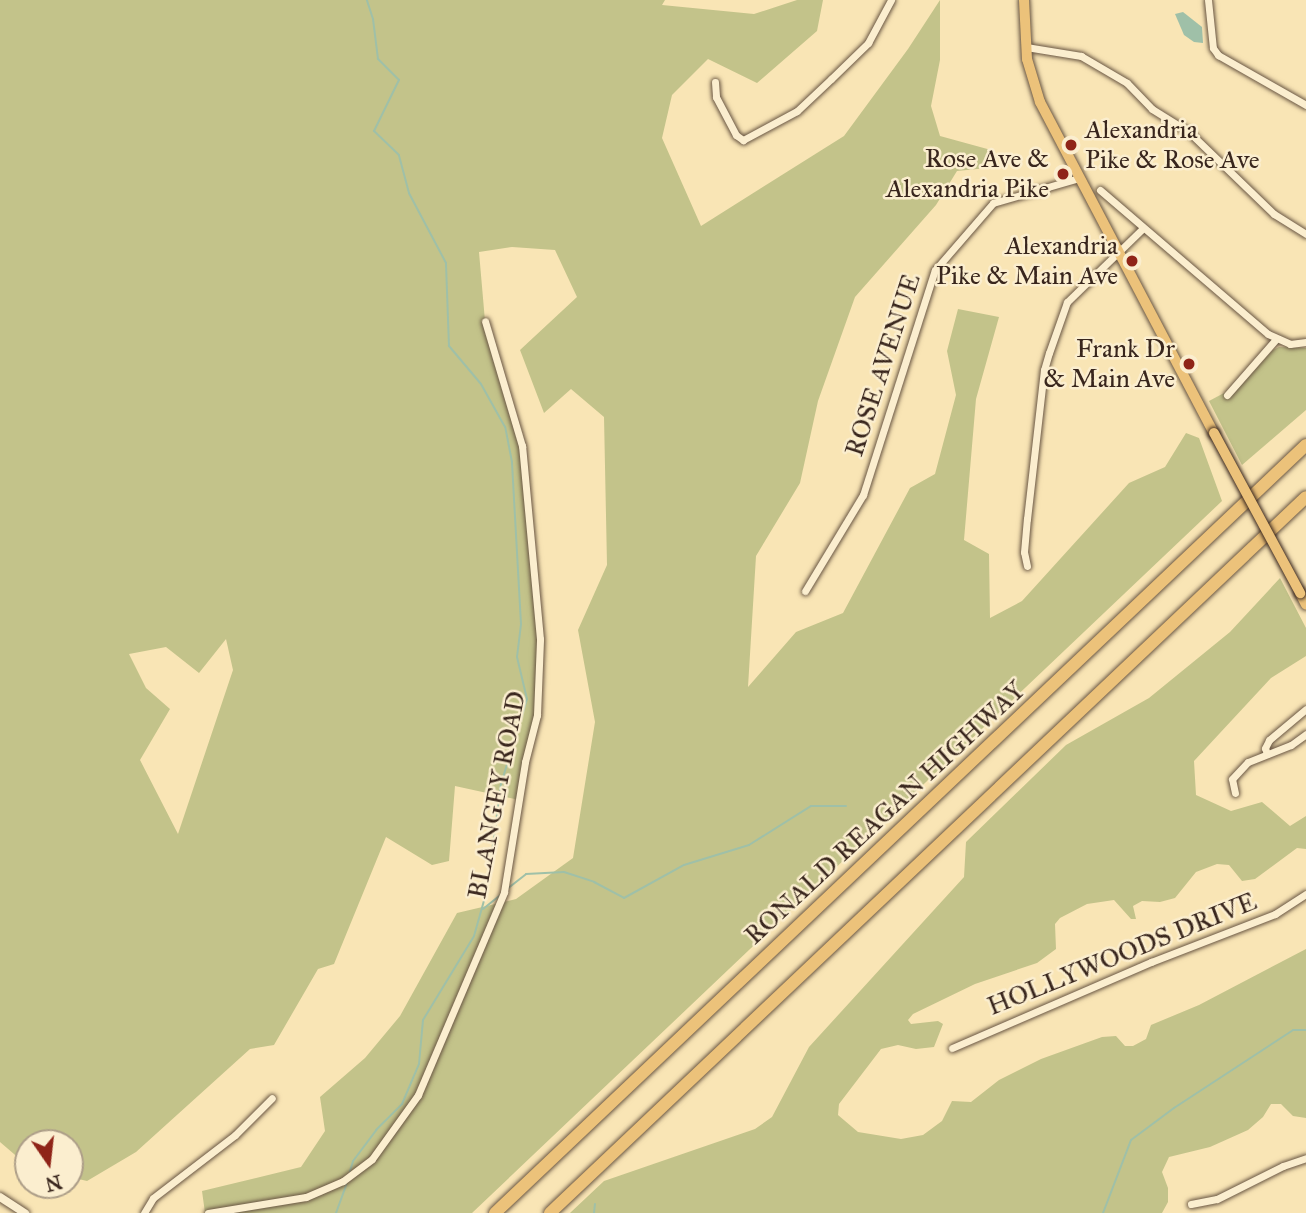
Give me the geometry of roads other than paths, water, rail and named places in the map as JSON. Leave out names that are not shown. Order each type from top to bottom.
[{"type":"highway","name":"RONALD REAGAN HIGHWAY","points":[[495,1213],[1306,445]]},
{"type":"highway","points":[[551,1213],[1306,497]]},
{"type":"main road","points":[[1024,0],[1026,47],[1040,102],[1306,605]]},
{"type":"street","points":[[715,82],[716,97],[736,135],[743,140],[797,111],[831,79],[868,43],[891,0]]},
{"type":"street","points":[[1208,0],[1213,48],[1218,55],[1306,105]]},
{"type":"street","points":[[1026,47],[1081,56],[1127,83],[1152,108],[1189,132],[1269,209],[1306,234]]},
{"type":"street","name":"ROSE AVENUE","points":[[805,591],[863,495],[935,270],[993,203],[1079,178]]},
{"type":"street","points":[[1100,190],[1276,339],[1290,344],[1306,342]]},
{"type":"street","points":[[1027,565],[1024,552],[1045,365],[1067,302],[1143,228]]},
{"type":"street","name":"BLANGEY ROAD","points":[[208,1213],[306,1197],[343,1181],[373,1159],[408,1111],[428,1076],[504,892],[525,762],[537,715],[540,639],[522,446],[485,321]]},
{"type":"street","points":[[1227,395],[1276,339]]},
{"type":"street","points":[[1267,754],[1266,743],[1306,709]]},
{"type":"street","points":[[1235,793],[1232,782],[1241,769],[1306,734]]},
{"type":"street","points":[[1275,736],[1285,747]]},
{"type":"street","name":"HOLLYWOODS DRIVE","points":[[952,1048],[1152,961],[1275,914],[1306,894]]},
{"type":"street","points":[[144,1213],[153,1198],[235,1135],[272,1098]]},
{"type":"street","points":[[1191,1204],[1217,1199],[1283,1166],[1306,1158]]},
{"type":"street","points":[[0,1196],[25,1213]]},
{"type":"waterway","points":[[350,1171],[353,1161],[376,1130],[402,1104],[419,1064],[423,1020],[474,936],[487,890],[501,784],[527,699],[517,657],[521,624],[512,462],[505,427],[481,384],[449,346],[446,263],[409,193],[399,155],[374,131],[399,80],[378,59],[373,19],[367,0]]},
{"type":"waterway","points":[[507,889],[526,874],[564,872],[594,882],[624,898],[684,865],[749,845],[811,806],[846,806]]},
{"type":"waterway","points":[[483,909],[500,895]]},
{"type":"waterway","points":[[1103,1213],[1131,1140],[1174,1108],[1293,1030],[1306,1030]]},
{"type":"waterway","points":[[336,1213],[346,1185]]},
{"type":"waterway","points":[[594,1213],[595,1204]]},
{"type":"place","name":"Alexandria Pike & Rose Ave","points":[[1071,145]]},
{"type":"place","name":"Rose Ave & Alexandria Pike","points":[[1063,174]]},
{"type":"place","name":"Alexandria Pike & Main Ave","points":[[1132,261]]},
{"type":"place","name":"Frank Dr & Main Ave","points":[[1189,364]]}]
